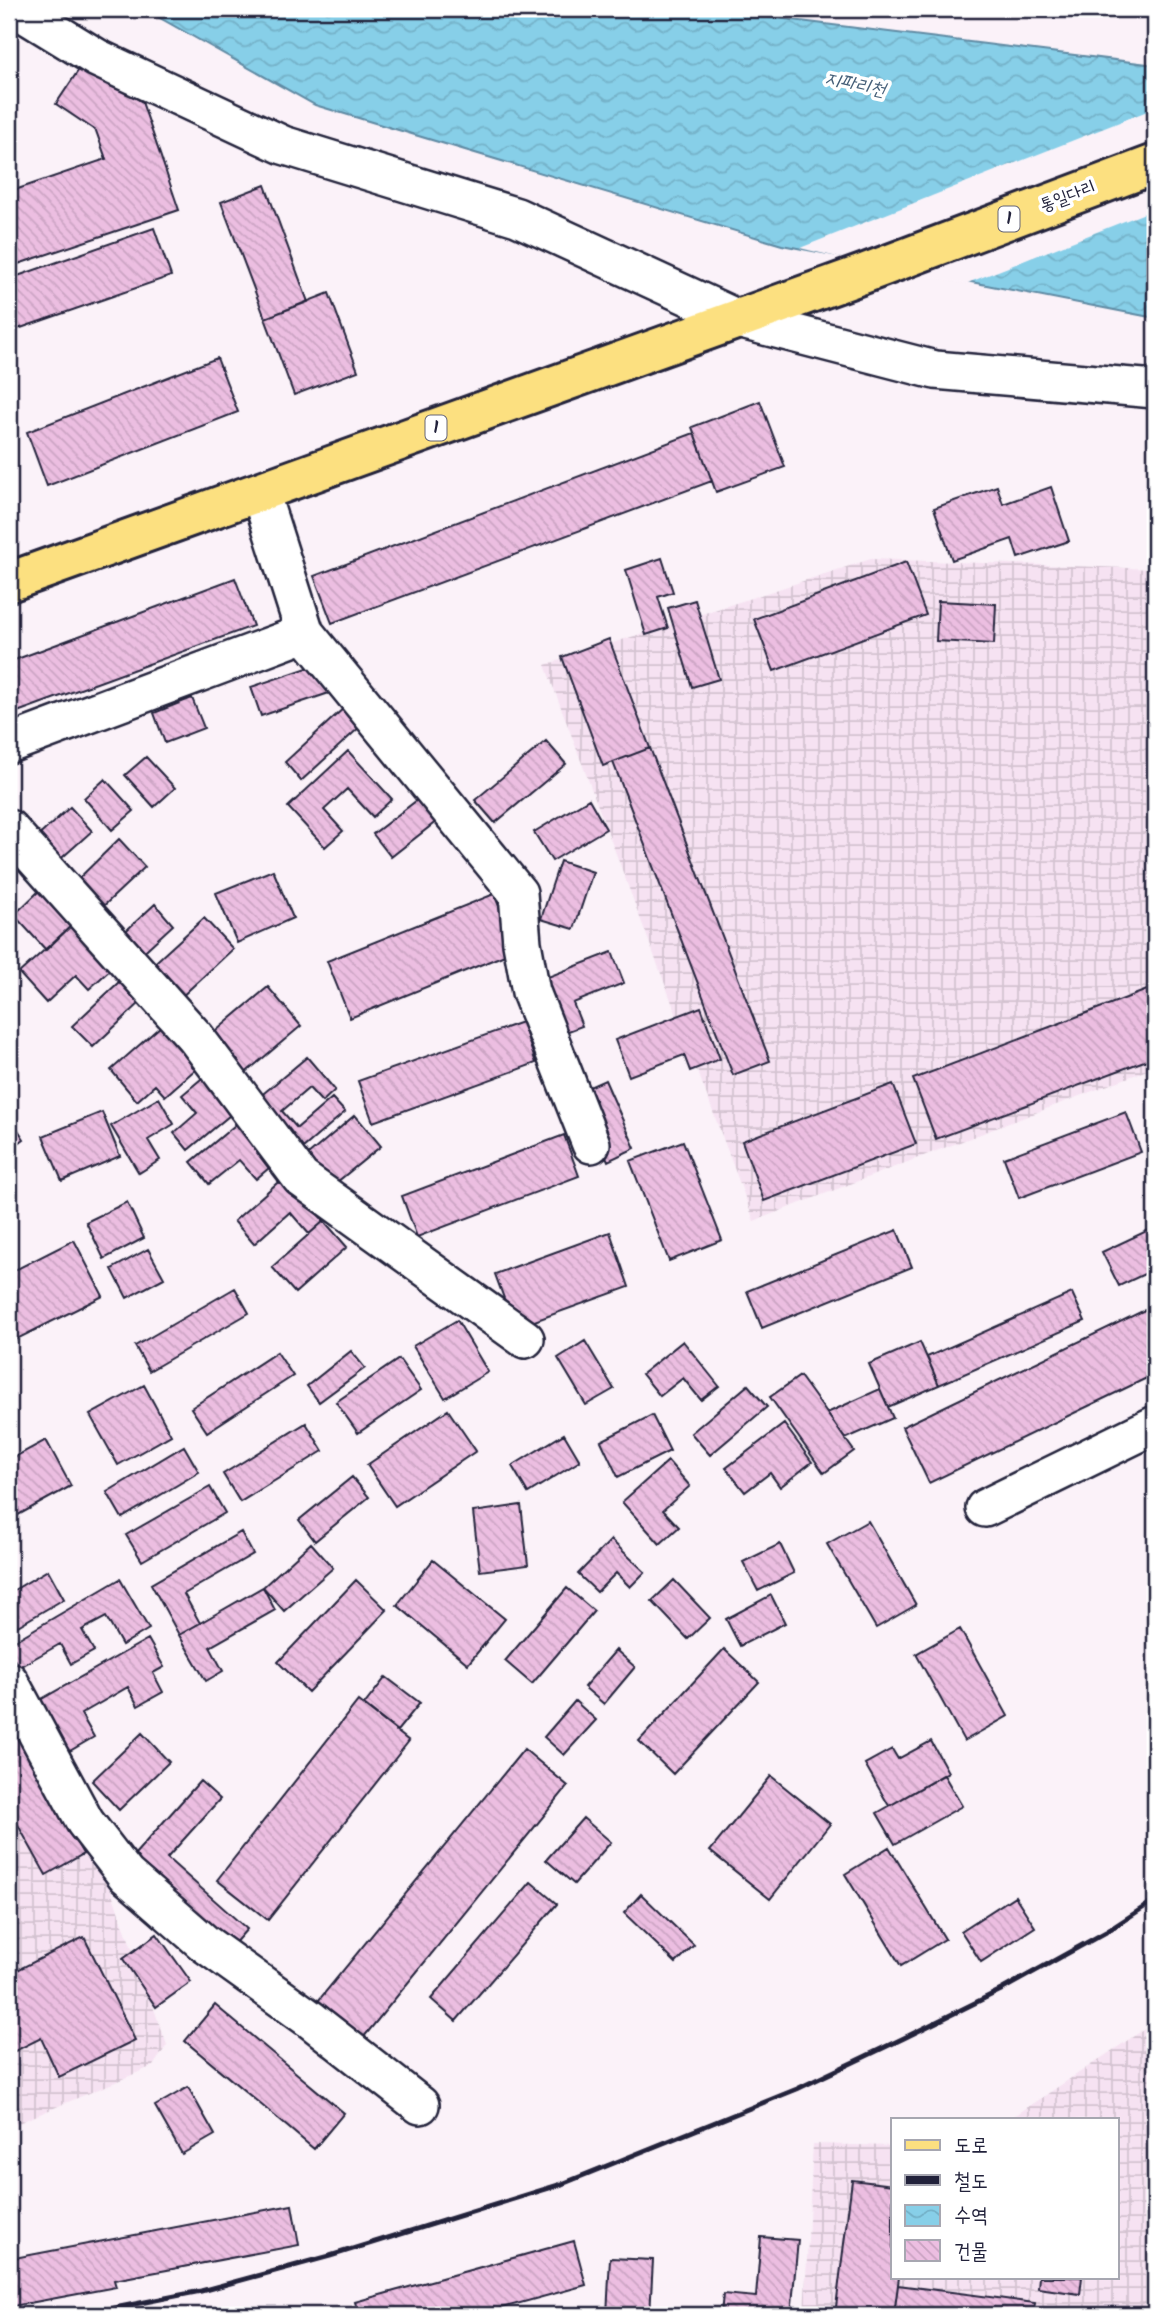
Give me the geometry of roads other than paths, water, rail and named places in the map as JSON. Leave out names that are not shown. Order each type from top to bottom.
[{"type":"main road","name":"통일다리","points":[[738,319],[1155,164]]},
{"type":"main road","name":"1","points":[[9,582],[738,319]]},
{"type":"street","points":[[17,9],[97,58],[283,145],[517,216],[738,319],[935,370],[1155,389]]},
{"type":"street","points":[[260,492],[305,632],[517,893],[531,992],[591,1144]]},
{"type":"street","points":[[9,744],[305,632]]},
{"type":"street","points":[[9,829],[196,1038],[301,1178],[525,1339]]},
{"type":"street","points":[[985,1508],[1155,1425]]},
{"type":"street","points":[[9,1681],[85,1822],[126,1875],[204,1943],[310,2019],[420,2105]]},
{"type":"water","name":"지파리천","points":[[144,9],[704,9],[1155,65],[1155,318],[782,245],[315,105]]},
{"type":"railway","points":[[79,2315],[201,2291],[330,2256],[562,2184],[797,2089],[904,2038],[1001,1990],[1106,1932],[1155,1900]]}]
